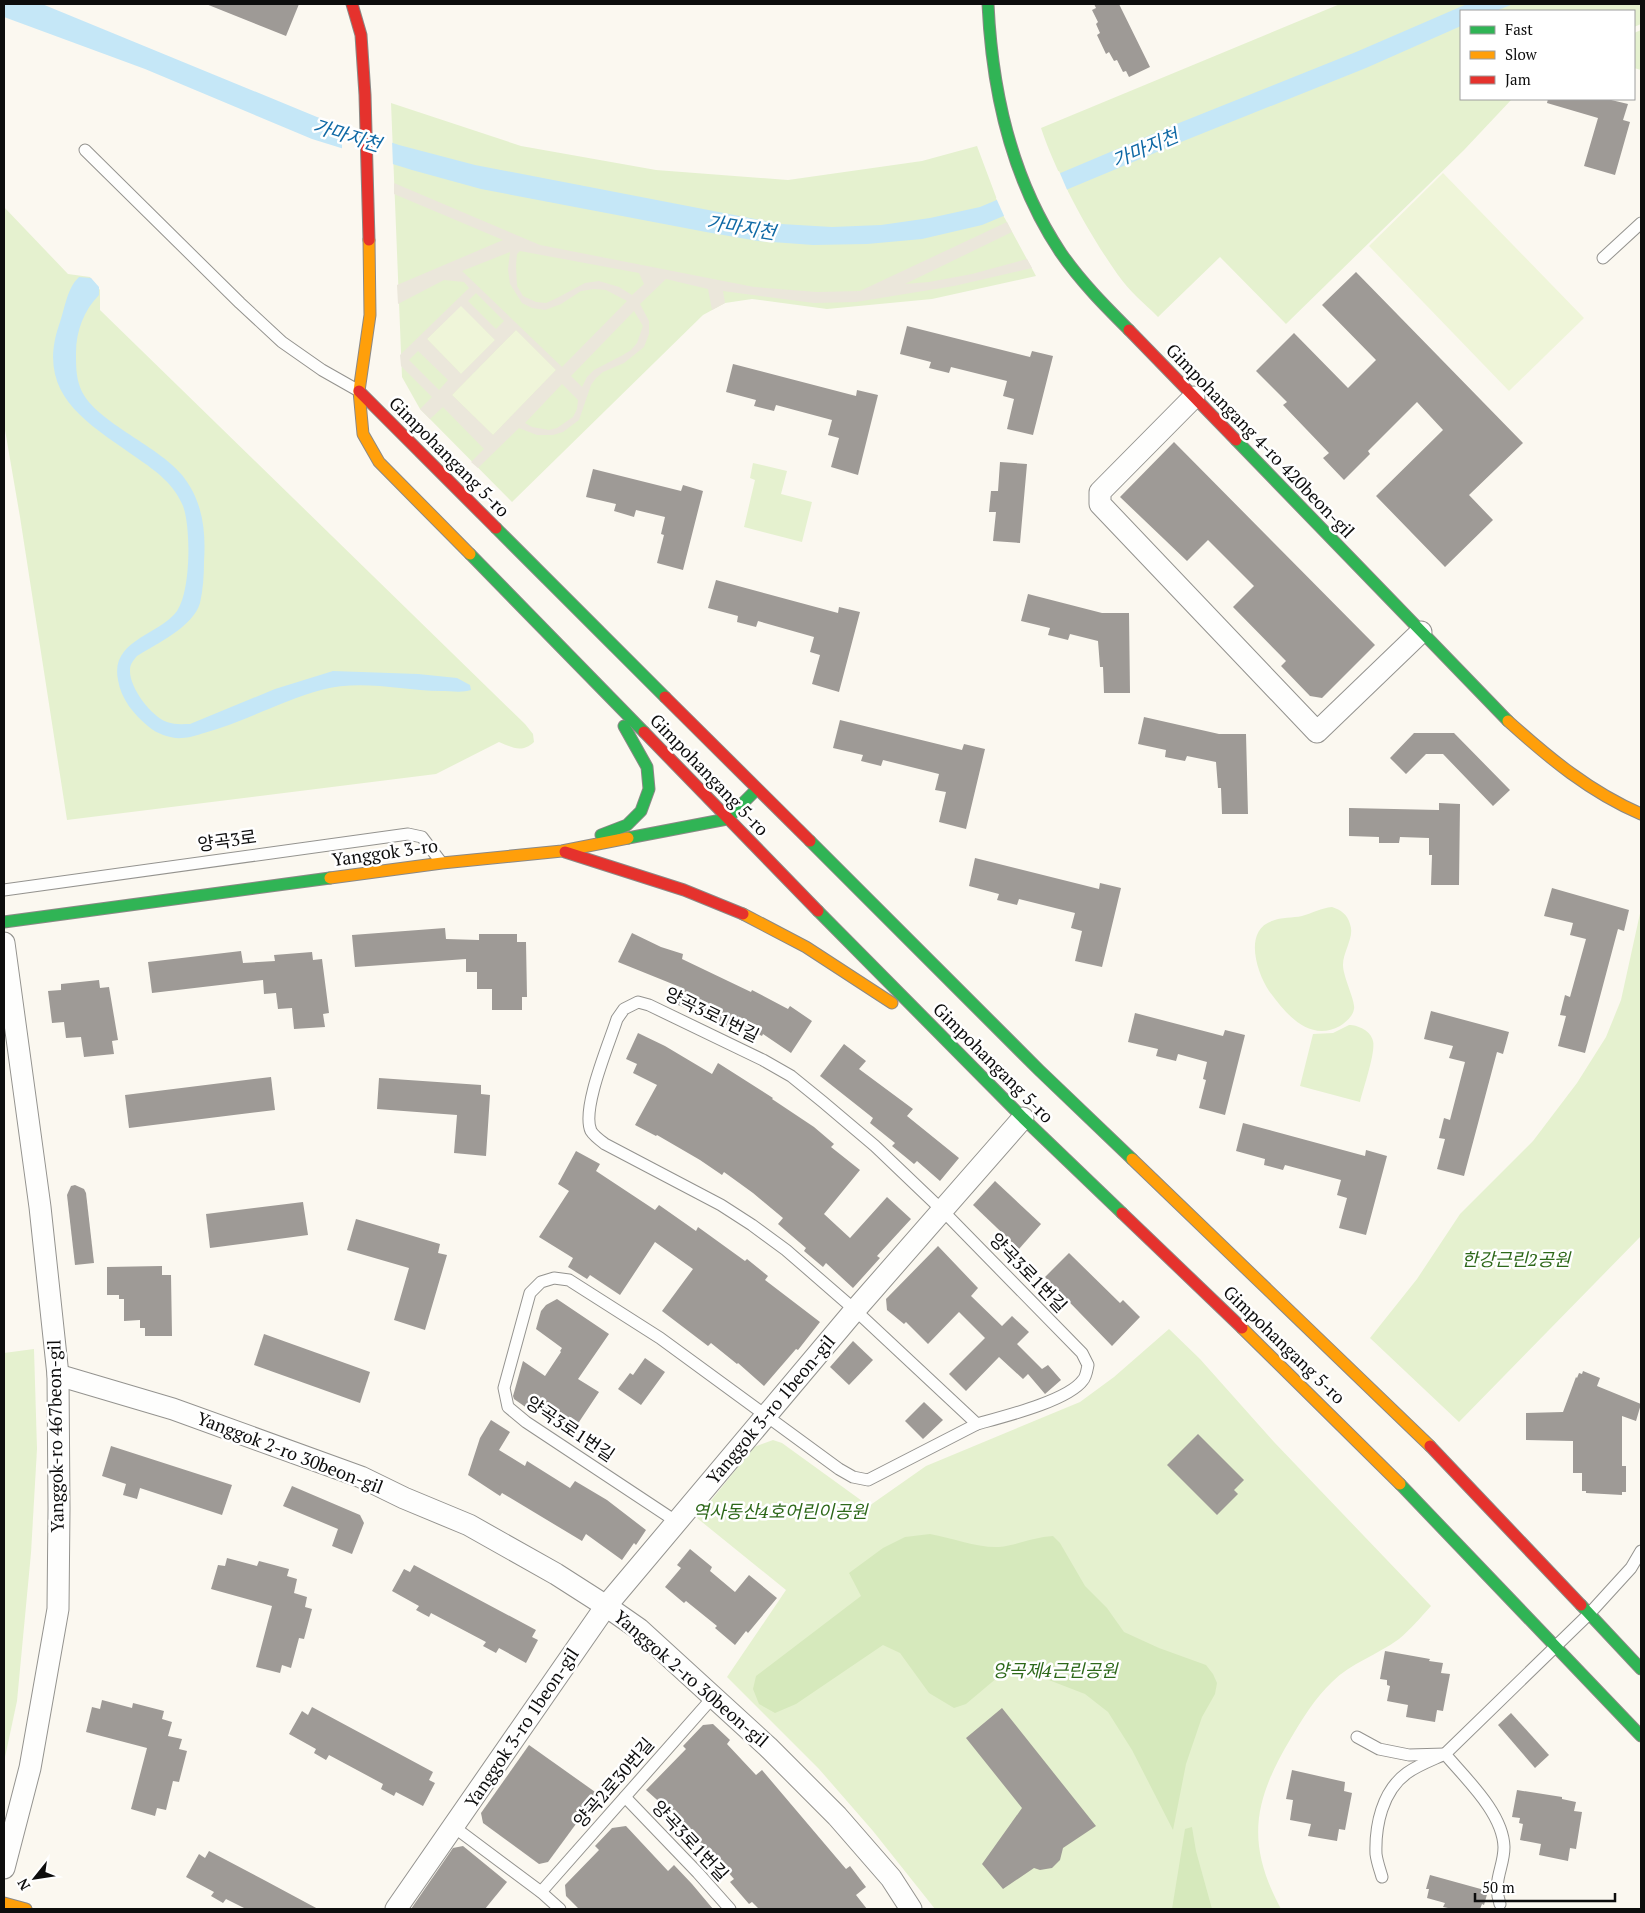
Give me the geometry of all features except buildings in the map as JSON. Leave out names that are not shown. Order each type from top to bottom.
[{"type":"street","points":[[352,4],[361,35],[365,95],[371,288],[370,315],[359,391]]},
{"type":"street","name":"Gimpohangang 4-ro 420beon-gil","points":[[988,4],[988,30],[998,95],[1016,156],[1033,201],[1058,248],[1093,293],[1504,716],[1537,746],[1587,786],[1626,808],[1641,814]]},
{"type":"street","name":"Gimpohangang 5-ro","points":[[359,391],[363,434],[379,462],[727,819],[1023,1118],[1377,1461],[1556,1645],[1641,1736]]},
{"type":"street","name":"Gimpohangang 5-ro","points":[[359,391],[1039,1070],[1420,1435],[1641,1669]]},
{"type":"street","points":[[1194,397],[1100,492],[1100,504],[1317,732],[1421,632]]},
{"type":"street","points":[[562,851],[627,825],[641,811],[649,790],[647,767],[596,683]]},
{"type":"street","points":[[727,819],[757,789]]},
{"type":"street","name":"Yanggok 3-ro","points":[[4,922],[442,863],[562,851],[727,819]]},
{"type":"street","points":[[562,851],[714,901],[753,918],[810,948],[942,1036]]},
{"type":"street","name":"Yanggok-ro 467beon-gil","points":[[4,942],[40,1207],[58,1375],[58,1610],[30,1768],[4,1868]]},
{"type":"street","name":"Yanggok 3-ro 1beon-gil","points":[[396,1909],[606,1606],[855,1310],[1023,1118]]},
{"type":"street","name":"Yanggok 2-ro 30beon-gil","points":[[58,1375],[173,1409],[361,1477],[469,1526],[556,1574],[639,1629],[714,1696],[832,1810],[891,1878],[911,1909]]},
{"type":"street","points":[[4,1903],[26,1909]]},
{"type":"lane","name":"Gimpohangang 5-ro","points":[[85,150],[282,342],[322,370],[359,391]]},
{"type":"lane","points":[[1603,258],[1641,223]]},
{"type":"lane","name":"양곡3로","points":[[4,890],[408,834],[422,837],[442,863]]},
{"type":"lane","name":"양곡3로1번길","points":[[677,1522],[526,1422],[508,1407],[504,1388],[530,1293],[541,1282],[554,1278],[569,1280],[660,1338],[839,1469],[853,1477],[868,1480],[977,1424],[1017,1413],[1071,1390],[1084,1380],[1088,1366],[1082,1353],[943,1211],[875,1146],[791,1076],[763,1060],[649,1005],[638,1002],[624,1009],[617,1019],[591,1100],[588,1120],[592,1133],[605,1144],[721,1205],[786,1250],[855,1310],[977,1424]]},
{"type":"lane","points":[[1382,1877],[1376,1856],[1379,1817],[1387,1796],[1396,1783],[1406,1773],[1445,1754],[1590,1613],[1631,1568],[1641,1551]]},
{"type":"lane","name":"양곡2로30번길","points":[[541,1892],[714,1696]]},
{"type":"lane","points":[[1357,1737],[1379,1749],[1409,1755],[1445,1754]]},
{"type":"lane","points":[[1445,1754],[1492,1812],[1502,1833],[1504,1849],[1496,1893],[1500,1904]]},
{"type":"lane","name":"양곡3로1번길","points":[[625,1797],[730,1909]]},
{"type":"lane","points":[[454,1827],[541,1892],[560,1909]]},
{"type":"green space","points":[[1340,4],[1641,4],[1641,24],[1635,27],[1635,10],[1460,10],[1460,100],[1511,100],[1464,150],[1286,324],[1220,257],[1158,317],[1122,281],[1107,259],[1065,185],[1041,128]]},
{"type":"green space","points":[[1641,30],[1641,70],[1635,68],[1635,33]]},
{"type":"green space","points":[[391,103],[521,146],[656,170],[788,180],[922,161],[977,146],[1002,213],[1036,276],[932,299],[827,309],[752,299],[725,303],[703,315],[512,502],[420,409],[402,377]]},
{"type":"green space","points":[[1443,173],[1584,318],[1509,391],[1369,246]]},
{"type":"green space","points":[[4,207],[68,274],[90,277],[100,290],[100,310],[525,724],[533,734],[534,742],[525,747],[513,748],[499,742],[436,774],[67,820],[4,424]]},
{"type":"green space","points":[[461,305],[495,340],[461,374],[427,339]]},
{"type":"green space","points":[[516,330],[556,370],[493,435],[452,395]]},
{"type":"green space","points":[[753,463],[787,471],[781,494],[812,502],[802,542],[744,527],[755,480],[750,478]]},
{"type":"green space","points":[[1332,907],[1345,915],[1351,929],[1343,965],[1354,1009],[1347,1021],[1340,1026],[1318,1031],[1308,1028],[1290,1016],[1269,991],[1257,964],[1255,943],[1263,926],[1272,921],[1302,916]]},
{"type":"green space","name":"한강근린2공원","points":[[1641,909],[1641,1236],[1459,1422],[1370,1338],[1417,1279],[1460,1214],[1533,1141],[1577,1083],[1606,1037],[1621,1000]]},
{"type":"green space","points":[[1349,1025],[1364,1029],[1370,1034],[1373,1041],[1371,1062],[1360,1102],[1300,1086],[1313,1034],[1333,1033]]},
{"type":"green space","name":"양곡제4근린공원","points":[[1169,1329],[1200,1359],[1274,1442],[1431,1606],[1399,1639],[1339,1675],[1326,1688],[1305,1716],[1278,1760],[1262,1802],[1259,1842],[1262,1863],[1281,1909],[935,1909],[873,1831],[819,1769],[727,1677],[786,1590],[697,1518],[754,1447],[773,1440],[782,1443],[869,1506],[926,1466],[1080,1402],[1114,1377]]},
{"type":"green space","points":[[34,1349],[37,1449],[31,1553],[17,1701],[4,1762],[4,1353]]},
{"type":"green space","points":[[930,1534],[991,1547],[1006,1546],[1053,1536],[1060,1543],[1085,1586],[1107,1608],[1124,1632],[1159,1648],[1206,1665],[1217,1683],[1215,1694],[1202,1717],[1186,1764],[1173,1830],[1132,1750],[1108,1712],[1085,1694],[1028,1672],[1011,1671],[998,1677],[966,1704],[954,1708],[929,1693],[900,1653],[883,1645],[796,1704],[775,1713],[759,1704],[753,1689],[756,1676],[861,1596],[849,1573],[883,1548],[905,1537]]},
{"type":"green space","points":[[1192,1827],[1196,1851],[1212,1909],[1172,1909],[1185,1829]]},
{"type":"shaded area","points":[[394,183],[540,245],[754,287],[817,292],[860,291],[1007,222],[1012,232],[905,284],[929,282],[972,274],[1027,259],[1032,268],[954,286],[856,302],[814,303],[723,291],[725,303],[712,310],[708,289],[666,279],[640,304],[649,321],[649,334],[644,347],[624,363],[603,372],[596,378],[591,385],[579,420],[563,432],[553,435],[537,435],[519,428],[478,468],[471,462],[484,449],[443,407],[430,419],[420,409],[432,397],[401,366],[400,355],[469,288],[464,282],[444,280],[398,304],[397,285],[503,240],[394,194]],"holes":[[[520,251],[639,273],[644,284],[632,295],[619,287],[599,281],[585,283],[546,303],[536,302],[523,296],[517,286],[517,254]],[[510,252],[508,269],[510,284],[522,303],[532,308],[545,310],[561,304],[581,291],[594,289],[606,290],[627,301],[562,367],[462,271]],[[476,293],[504,321],[496,329],[468,301]],[[461,306],[495,340],[461,374],[427,339]],[[634,311],[643,326],[637,343],[631,350],[594,370],[587,377],[582,387],[571,376]],[[516,330],[556,370],[493,435],[452,395]],[[418,351],[448,380],[439,390],[409,360]],[[562,384],[578,400],[577,409],[573,417],[557,428],[549,430],[532,427],[525,423]]]},
{"type":"water","name":"가마지천","points":[[4,4],[42,4],[317,117],[399,145],[475,165],[781,224],[832,227],[881,225],[930,218],[980,207],[1179,123],[1356,52],[1467,4],[1513,4],[1498,10],[1460,10],[1460,26],[1366,68],[1181,142],[982,225],[922,239],[867,244],[813,245],[758,241],[706,232],[481,189],[412,170],[312,139],[145,69],[4,17]]},
{"type":"water","points":[[79,277],[91,278],[99,287],[99,295],[85,314],[77,337],[76,366],[80,387],[87,399],[97,410],[157,453],[182,475],[195,495],[202,517],[204,539],[203,582],[200,603],[196,612],[190,620],[173,634],[137,656],[130,670],[137,692],[154,714],[167,722],[190,724],[275,689],[333,671],[418,674],[457,678],[470,685],[471,690],[460,692],[365,685],[336,687],[306,695],[234,723],[185,738],[174,738],[160,734],[152,730],[138,717],[122,694],[117,667],[121,656],[128,647],[169,620],[182,602],[188,559],[186,516],[179,498],[170,485],[151,468],[83,418],[70,404],[59,387],[54,369],[54,347],[69,292]]},
{"type":"pier","points":[[342,123],[392,140],[393,167],[342,151]]},
{"type":"pier","points":[[1059,171],[1068,192],[1005,218],[996,198]]},
{"type":"traffic: fast","points":[[988,4],[990,37],[1000,102],[1017,165],[1029,196],[1044,225],[1069,264],[1129,330]]},
{"type":"traffic: fast","points":[[1236,440],[1508,721]]},
{"type":"traffic: fast","points":[[496,528],[665,697]]},
{"type":"traffic: fast","points":[[470,554],[644,732]]},
{"type":"traffic: fast","points":[[601,835],[627,825],[641,811],[649,789],[647,767],[624,726]]},
{"type":"traffic: fast","points":[[628,838],[727,819],[757,789]]},
{"type":"traffic: fast","points":[[810,841],[1039,1070],[1132,1159]]},
{"type":"traffic: fast","points":[[4,922],[330,878]]},
{"type":"traffic: fast","points":[[818,911],[1023,1118],[1122,1213]]},
{"type":"traffic: fast","points":[[1400,1484],[1641,1736]]},
{"type":"traffic: fast","points":[[1581,1605],[1641,1669]]},
{"type":"traffic: slow","points":[[369,240],[370,315],[359,391],[363,434],[379,462],[470,554]]},
{"type":"traffic: slow","points":[[1508,721],[1587,785],[1641,814]]},
{"type":"traffic: slow","points":[[330,878],[442,863],[562,851],[628,838]]},
{"type":"traffic: slow","points":[[743,914],[806,947],[892,1003]]},
{"type":"traffic: slow","points":[[1132,1159],[1430,1446]]},
{"type":"traffic: slow","points":[[1242,1328],[1400,1484]]},
{"type":"traffic: slow","points":[[4,1903],[26,1909]]},
{"type":"traffic: jam","points":[[352,4],[361,35],[365,95],[369,240]]},
{"type":"traffic: jam","points":[[1129,330],[1236,440]]},
{"type":"traffic: jam","points":[[359,391],[496,528]]},
{"type":"traffic: jam","points":[[665,697],[810,841]]},
{"type":"traffic: jam","points":[[644,732],[818,911]]},
{"type":"traffic: jam","points":[[565,852],[684,890],[743,914]]},
{"type":"traffic: jam","points":[[1122,1213],[1242,1328]]},
{"type":"traffic: jam","points":[[1430,1446],[1581,1605]]},
{"type":"park label","name":"역사동산4호어린이공원","points":[[780,1512]]}]
